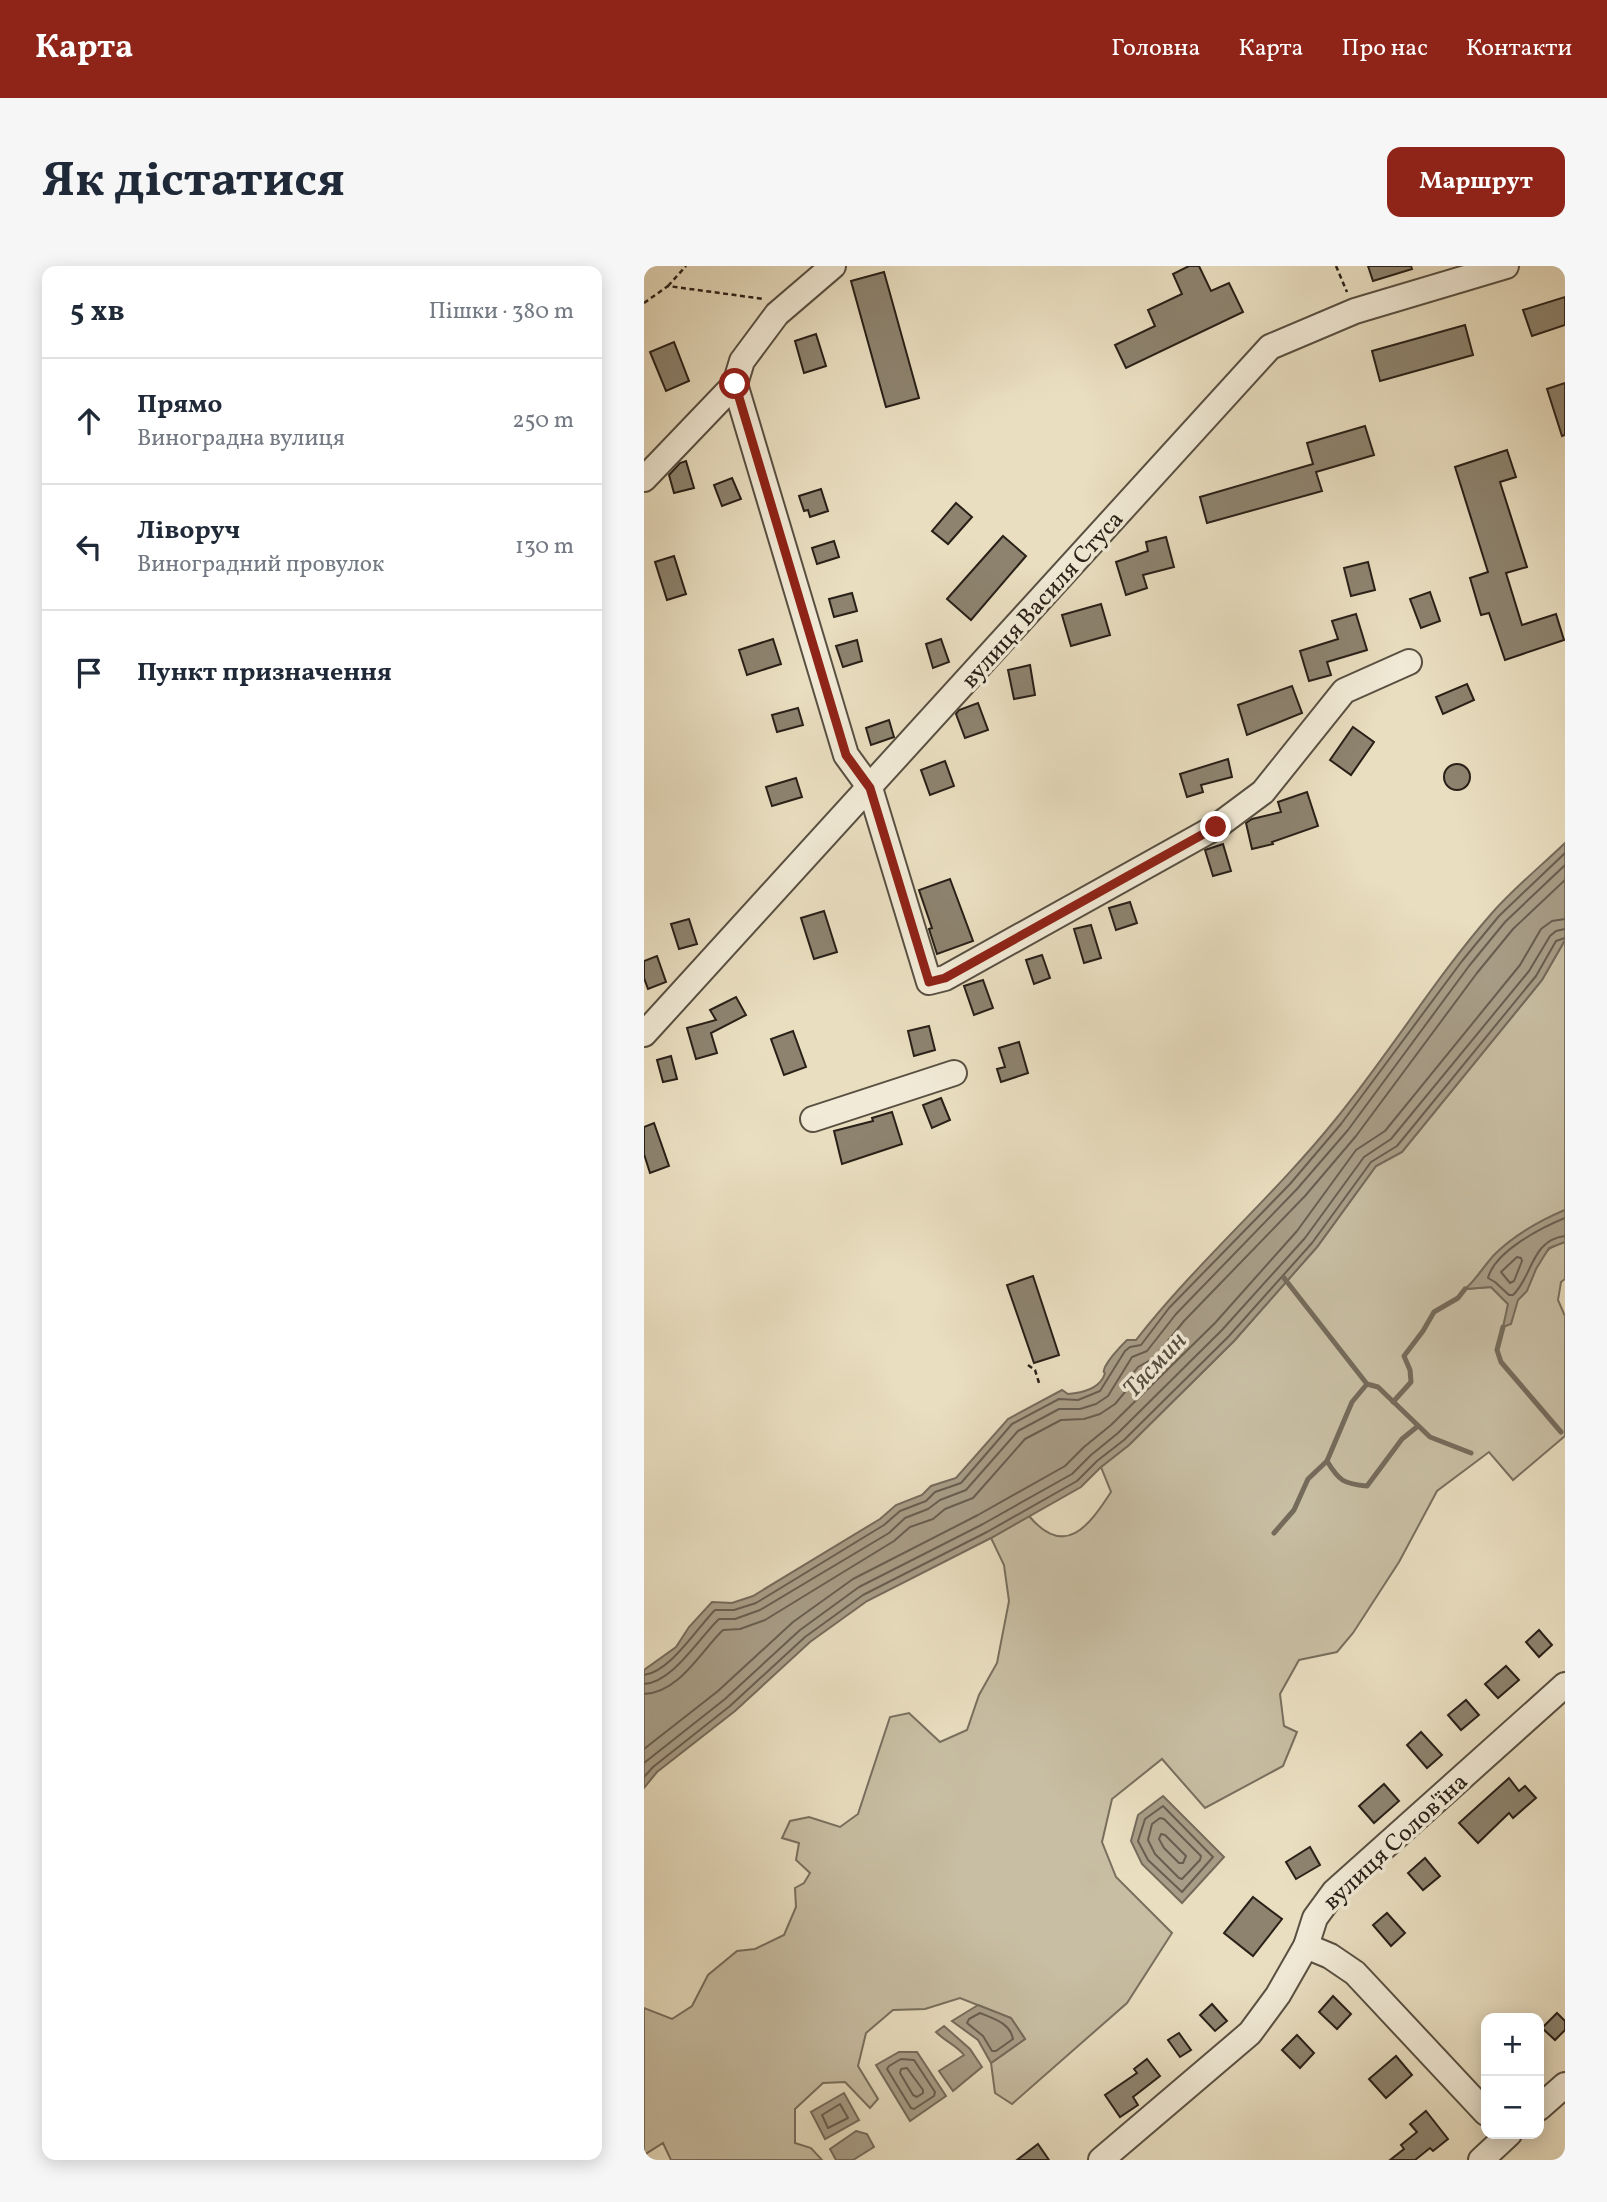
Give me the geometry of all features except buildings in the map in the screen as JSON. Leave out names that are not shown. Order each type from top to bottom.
[{"type":"street","points":[[644,479],[735,384],[742,361],[777,314],[833,266]]},
{"type":"street","name":"вулиця Василя Стуса","points":[[644,1034],[1270,347],[1355,311],[1506,266]]},
{"type":"street","points":[[735,384],[846,755],[870,788],[929,982],[945,978],[1216,827],[1264,792],[1344,691],[1409,662]]},
{"type":"street","points":[[813,1119],[954,1073]]},
{"type":"street","name":"вулиця Солов'їна","points":[[1101,2160],[1250,2033],[1278,1994],[1306,1946],[1315,1918],[1334,1892],[1565,1685]]},
{"type":"street","points":[[1306,1946],[1330,1956],[1354,1973],[1481,2108]]},
{"type":"street","points":[[1544,2104],[1565,2085]]},
{"type":"street","points":[[1488,2158],[1504,2139]]},
{"type":"path","points":[[644,303],[668,286],[686,266]]},
{"type":"path","points":[[1336,266],[1355,311]]},
{"type":"path","points":[[668,286],[791,302]]},
{"type":"path","points":[[1028,1365],[1035,1370],[1040,1386]]},
{"type":"shaded area","points":[[1565,940],[1565,1210],[1511,1241],[1491,1259],[1466,1289],[1491,1287],[1508,1304],[1524,1292],[1538,1263],[1549,1249],[1565,1242],[1565,1279],[1561,1282],[1558,1300],[1565,1316],[1565,1436],[1513,1480],[1489,1452],[1437,1491],[1399,1562],[1353,1633],[1337,1652],[1299,1660],[1280,1694],[1284,1726],[1297,1732],[1283,1766],[1205,1808],[1162,1759],[1112,1799],[1102,1842],[1116,1877],[1172,1933],[1127,2003],[1012,2104],[995,2093],[991,2063],[1025,2039],[1011,2018],[960,1998],[925,2009],[893,2010],[866,2033],[858,2066],[878,2099],[870,2108],[845,2082],[823,2083],[795,2109],[795,2143],[811,2148],[822,2160],[671,2160],[663,2143],[644,2155],[644,2008],[672,2019],[692,2006],[708,1975],[737,1951],[755,1949],[784,1935],[796,1907],[795,1888],[804,1883],[810,1873],[796,1860],[799,1843],[782,1838],[790,1821],[809,1817],[840,1827],[858,1814],[890,1717],[909,1713],[940,1742],[967,1730],[979,1695],[997,1663],[1009,1601],[1004,1565],[991,1538],[1029,1516],[1042,1529],[1054,1535],[1065,1536],[1085,1526],[1111,1492],[1101,1467],[1129,1445],[1234,1341],[1317,1247],[1376,1166],[1402,1152],[1542,980]]},
{"type":"water","name":"Тясмин","points":[[1565,843],[1565,940],[1542,980],[1402,1152],[1376,1166],[1317,1247],[1234,1341],[1129,1445],[1081,1487],[991,1538],[867,1601],[810,1642],[735,1711],[657,1772],[644,1788],[644,1670],[676,1647],[689,1627],[712,1602],[732,1603],[753,1596],[880,1519],[896,1505],[922,1495],[931,1486],[956,1478],[1008,1419],[1062,1390],[1073,1394],[1096,1385],[1103,1378],[1107,1363],[1118,1349],[1127,1340],[1136,1340],[1335,1120],[1451,963],[1492,913]]},
{"type":"water","points":[[1565,1210],[1565,1242],[1549,1248],[1527,1291],[1518,1300],[1511,1324],[1503,1327],[1508,1304],[1491,1287],[1465,1289],[1510,1241]]},
{"type":"water","points":[[1163,1796],[1224,1857],[1182,1903],[1142,1864],[1131,1841],[1138,1815]]},
{"type":"water","points":[[978,2005],[1011,2018],[1025,2039],[991,2063],[978,2040],[952,2021]]},
{"type":"water","points":[[944,2026],[970,2049],[982,2067],[953,2091],[939,2071],[964,2055],[936,2032]]},
{"type":"water","points":[[899,2052],[917,2052],[946,2096],[910,2121],[876,2065]]},
{"type":"water","points":[[844,2093],[859,2120],[825,2139],[811,2112]]},
{"type":"water","points":[[856,2131],[867,2134],[874,2147],[853,2160],[836,2160],[830,2149]]},
{"type":"waterway","points":[[1284,1278],[1367,1384],[1378,1387],[1430,1437],[1471,1453]]},
{"type":"waterway","points":[[1393,1402],[1411,1382],[1410,1370],[1404,1356],[1434,1312],[1458,1298],[1465,1289]]},
{"type":"waterway","points":[[1503,1327],[1497,1350],[1501,1362],[1561,1432]]},
{"type":"waterway","points":[[1367,1384],[1352,1402],[1327,1461],[1339,1477],[1353,1484],[1367,1486],[1402,1439],[1418,1426]]},
{"type":"waterway","points":[[1274,1533],[1294,1510],[1308,1479],[1327,1461]]},
{"type":"route","points":[[735,384],[846,755],[870,788],[929,982],[945,978],[1216,827]]}]
